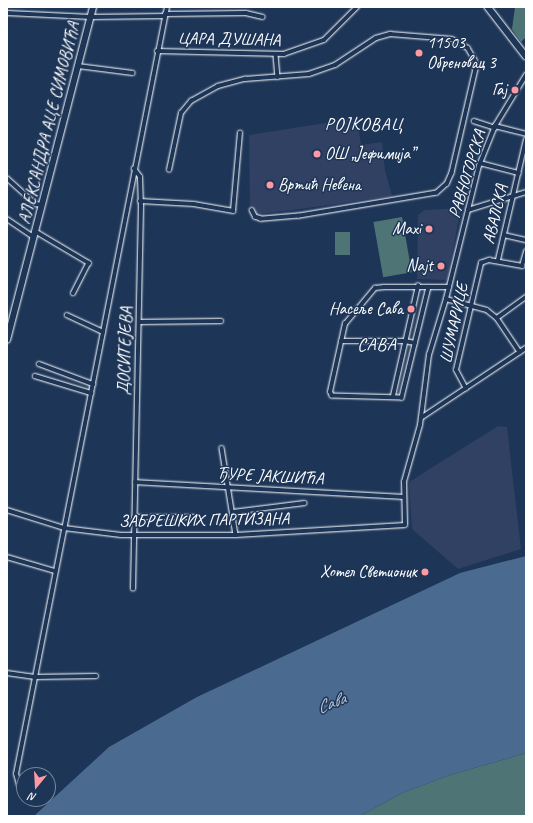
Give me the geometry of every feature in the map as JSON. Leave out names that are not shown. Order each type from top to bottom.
[{"type":"street","name":"АЛЕКСАНДРА АЦЕ СИМОВИЋА","points":[[7,340],[9,327],[93,7]]},
{"type":"street","points":[[17,767],[166,7]]},
{"type":"street","name":"ЦАРА ДУШАНА","points":[[157,51],[276,55],[301,50],[324,40],[357,7]]},
{"type":"street","points":[[488,7],[526,56]]},
{"type":"street","points":[[7,13],[91,17],[246,12],[263,17]]},
{"type":"street","points":[[170,170],[181,113],[191,100],[229,82],[309,74],[329,68],[376,38],[390,34],[417,35],[457,41],[468,48],[476,64],[452,173],[447,184],[437,193],[299,216],[261,219],[255,217],[252,211]]},
{"type":"street","points":[[276,55],[278,77]]},
{"type":"street","points":[[78,66],[133,73]]},
{"type":"street","name":"РАВНОГОРСКА","points":[[405,525],[403,497],[404,482],[421,418],[429,355],[446,299],[480,163],[495,127],[526,75]]},
{"type":"street","points":[[474,121],[526,134]]},
{"type":"street","points":[[140,201],[194,204],[233,211],[240,133]]},
{"type":"street","name":"АВАЛСКА","points":[[498,260],[526,140]]},
{"type":"street","name":"АВАЛСКА","points":[[480,163],[519,173]]},
{"type":"street","name":"ДОСИТЕЈЕВА","points":[[133,589],[140,201],[140,177],[134,170]]},
{"type":"street","points":[[7,178],[35,203],[42,205]]},
{"type":"street","points":[[468,210],[526,192]]},
{"type":"street","points":[[7,219],[89,262],[74,293]]},
{"type":"street","points":[[504,235],[526,240]]},
{"type":"street","points":[[498,260],[522,266],[526,252]]},
{"type":"street","name":"ШУМАРИЦЕ","points":[[466,389],[456,370],[470,305],[483,261],[498,260]]},
{"type":"street","points":[[429,287],[402,398],[393,396],[332,396],[330,392],[347,320],[375,288],[418,286],[449,287]]},
{"type":"street","points":[[393,396],[404,341],[418,286]]},
{"type":"street","points":[[497,318],[526,297]]},
{"type":"street","points":[[446,299],[487,310],[497,318],[520,352]]},
{"type":"street","points":[[67,315],[103,332]]},
{"type":"street","points":[[139,322],[221,321]]},
{"type":"street","points":[[341,341],[404,341],[415,343]]},
{"type":"street","points":[[421,418],[526,348]]},
{"type":"street","points":[[40,364],[93,384]]},
{"type":"street","points":[[35,376],[91,393]]},
{"type":"street","points":[[222,448],[236,535]]},
{"type":"street","name":"ЂУРЕ ЈАКШИЋА","points":[[135,482],[228,486],[403,497]]},
{"type":"street","points":[[233,512],[304,503]]},
{"type":"street","name":"ЗАБРЕШКИХ ПАРТИЗАНА","points":[[7,510],[64,528],[100,534],[236,535],[405,525]]},
{"type":"street","points":[[134,517],[194,517]]},
{"type":"street","points":[[7,557],[55,571]]},
{"type":"street","points":[[7,673],[35,678],[96,676]]},
{"type":"shaded area","name":"ОШ „Јефимија”","points":[[357,118],[361,145],[382,142],[385,170],[392,196],[256,214],[254,211],[250,211],[249,135]]},
{"type":"shaded area","points":[[461,208],[447,280],[417,279],[418,215],[424,210]]},
{"type":"shaded area","points":[[498,426],[507,427],[521,549],[458,569],[412,529],[409,482]]},
{"type":"green space","points":[[515,7],[526,7],[526,37],[521,42],[512,29]]},
{"type":"green space","points":[[402,217],[412,272],[383,277],[373,222]]},
{"type":"green space","points":[[335,232],[350,232],[350,255],[335,255]]},
{"type":"green space","points":[[526,753],[526,816],[360,816],[402,793],[450,775]]},
{"type":"water","name":"Сава","points":[[526,556],[526,753],[450,775],[402,793],[360,816],[34,816],[44,807],[56,807],[56,796],[109,747],[197,697],[460,573]]},
{"type":"place","name":"11503 Обреновац 3","points":[[419,53]]},
{"type":"place","name":"Гај","points":[[515,90]]},
{"type":"place","name":"ОШ „Јефимија”","points":[[317,154]]},
{"type":"place","name":"Вртић Невена","points":[[270,185]]},
{"type":"place","name":"Maxi","points":[[429,229]]},
{"type":"place","name":"Najt","points":[[441,266]]},
{"type":"place","name":"Насеље Сава","points":[[411,309]]},
{"type":"place","name":"Хотел Светионик","points":[[425,572]]},
{"type":"district","name":"РОЈКОВАЦ","points":[[364,124]]},
{"type":"district","name":"САВА","points":[[377,344]]}]
